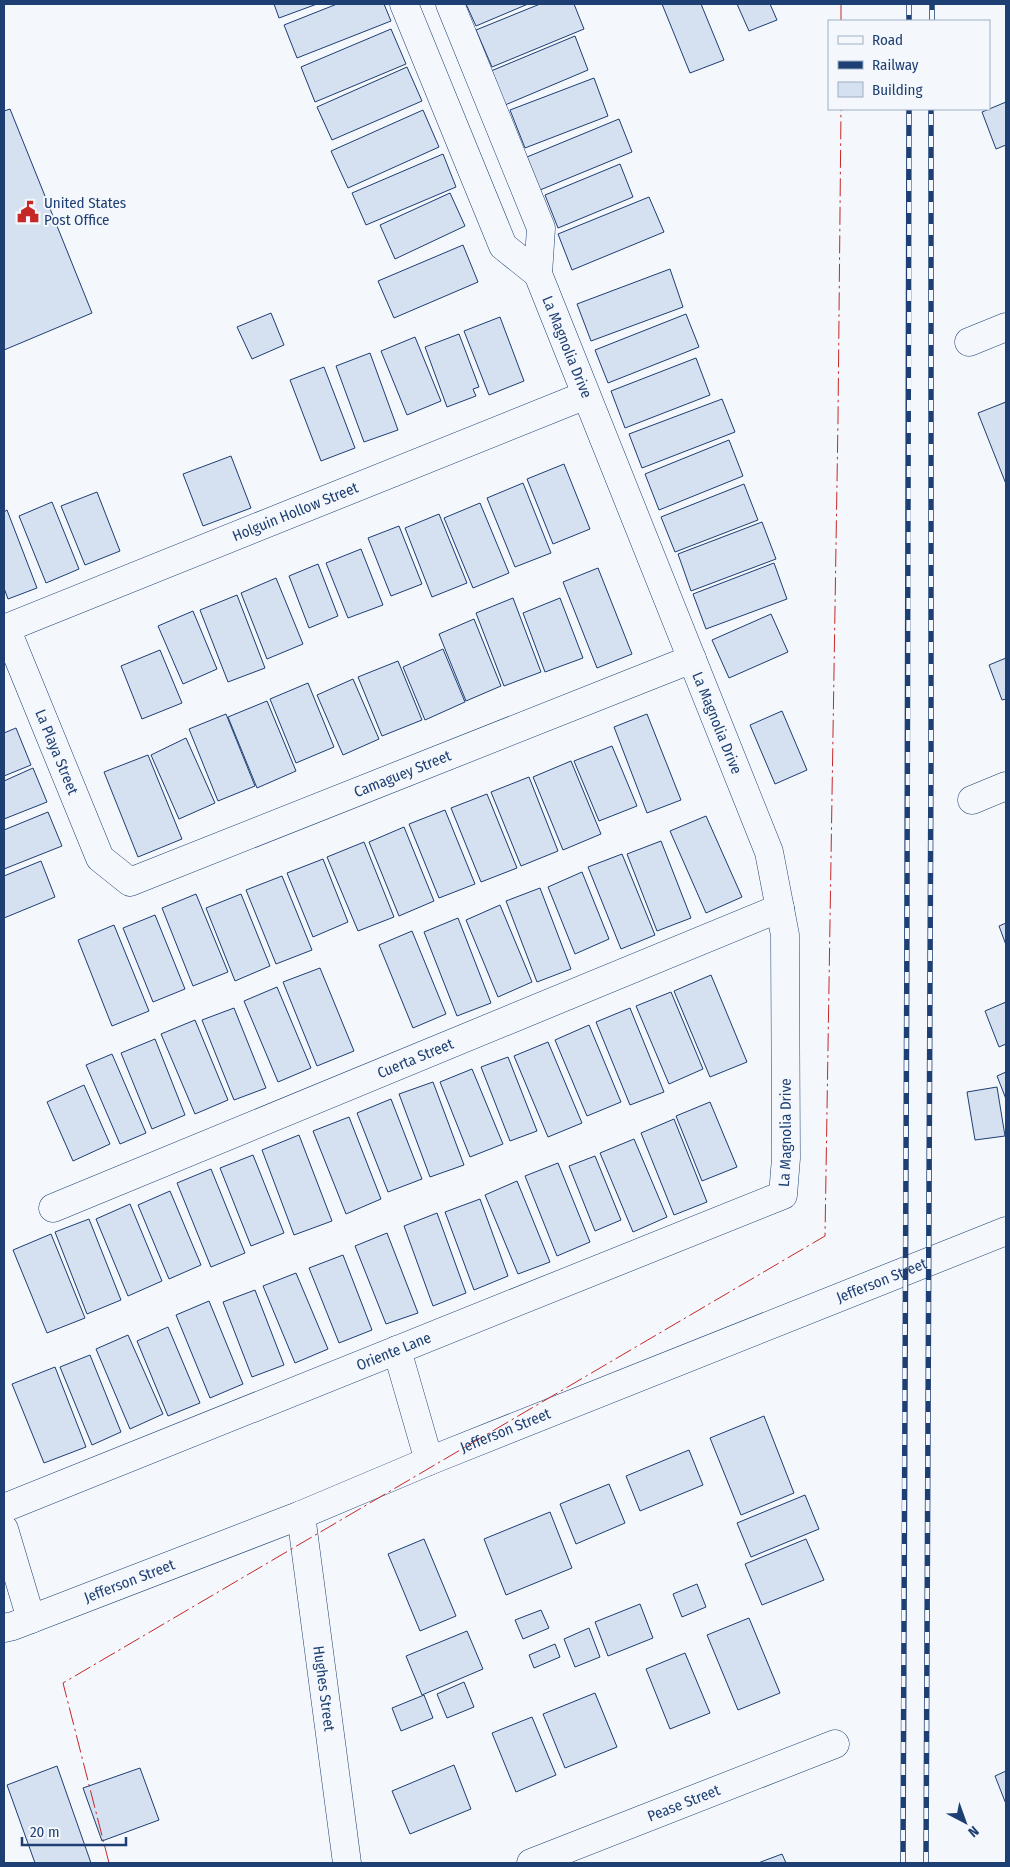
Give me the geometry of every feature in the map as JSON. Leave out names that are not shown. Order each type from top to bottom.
[{"type":"street","name":"La Magnolia Drive","points":[[404,4],[503,246],[538,274]]},
{"type":"street","name":"La Magnolia Drive","points":[[450,4],[541,228],[538,274],[769,852],[785,935],[786,1158],[782,1195]]},
{"type":"street","points":[[969,342],[1006,327]]},
{"type":"street","name":"Holguin Hollow Street","points":[[5,628],[586,395]]},
{"type":"street","name":"La Playa Street","points":[[5,628],[100,858],[115,870]]},
{"type":"street","name":"Camaguey Street","points":[[115,870],[130,882],[692,659]]},
{"type":"street","points":[[972,800],[1006,786]]},
{"type":"street","name":"Cuerta Street","points":[[53,1208],[780,908]]},
{"type":"street","name":"Oriente Lane","points":[[4,1508],[782,1195]]},
{"type":"street","name":"Jefferson Street","points":[[4,1628],[301,1515],[429,1461],[1006,1231]]},
{"type":"street","points":[[397,1350],[429,1461]]},
{"type":"street","name":"Hughes Street","points":[[301,1515],[347,1863]]},
{"type":"street","points":[[4,1529],[31,1619]]},
{"type":"street","name":"Pease Street","points":[[531,1863],[835,1744]]},
{"type":"building","points":[[274,4],[317,4],[279,18]]},
{"type":"building","points":[[337,4],[384,4],[391,21],[297,58],[284,25]]},
{"type":"building","points":[[466,4],[528,4],[476,26]]},
{"type":"building","points":[[540,4],[574,4],[584,29],[492,67],[476,30]]},
{"type":"building","points":[[662,4],[701,4],[724,60],[690,73]]},
{"type":"building","points":[[737,4],[770,4],[777,20],[749,31]]},
{"type":"building","points":[[391,29],[406,64],[315,102],[301,67]]},
{"type":"building","points":[[575,36],[588,70],[505,105],[491,71]]},
{"type":"building","points":[[407,67],[422,101],[332,140],[317,107]]},
{"type":"building","points":[[594,78],[608,116],[525,148],[510,110]]},
{"type":"building","points":[[1006,102],[1006,145],[996,149],[982,112]]},
{"type":"building","name":"United States Post Office","points":[[10,109],[92,313],[4,350],[4,111]]},
{"type":"building","points":[[423,110],[439,147],[348,188],[331,151]]},
{"type":"building","points":[[619,119],[632,152],[540,190],[527,157]]},
{"type":"building","points":[[443,154],[456,187],[366,225],[352,193]]},
{"type":"building","points":[[620,164],[633,197],[558,228],[545,195]]},
{"type":"building","points":[[450,193],[465,226],[395,259],[380,225]]},
{"type":"building","points":[[649,197],[664,232],[572,270],[558,234]]},
{"type":"building","points":[[463,245],[478,282],[394,318],[378,281]]},
{"type":"building","points":[[670,269],[683,307],[591,341],[577,304]]},
{"type":"building","points":[[271,313],[284,345],[252,359],[237,327]]},
{"type":"building","points":[[686,314],[699,347],[608,383],[595,350]]},
{"type":"building","points":[[500,317],[524,381],[489,395],[464,331]]},
{"type":"building","points":[[459,334],[479,387],[473,389],[476,396],[447,407],[425,347]]},
{"type":"building","points":[[415,337],[441,401],[407,415],[381,351]]},
{"type":"building","points":[[370,353],[398,430],[364,442],[336,366]]},
{"type":"building","points":[[696,358],[710,395],[625,428],[611,391]]},
{"type":"building","points":[[324,367],[355,448],[321,461],[290,380]]},
{"type":"building","points":[[722,399],[735,432],[642,468],[629,434]]},
{"type":"building","points":[[1006,402],[1006,484],[978,413]]},
{"type":"building","points":[[729,440],[743,476],[659,510],[645,474]]},
{"type":"building","points":[[231,456],[251,508],[203,526],[183,474]]},
{"type":"building","points":[[564,464],[590,529],[553,544],[527,479]]},
{"type":"building","points":[[523,483],[551,553],[515,567],[487,498]]},
{"type":"building","points":[[744,484],[758,520],[675,552],[661,517]]},
{"type":"building","points":[[97,492],[120,551],[85,565],[61,506]]},
{"type":"building","points":[[52,502],[79,569],[46,583],[19,516]]},
{"type":"building","points":[[480,503],[509,573],[473,588],[444,518]]},
{"type":"building","points":[[7,510],[37,588],[8,599],[4,588],[4,512]]},
{"type":"building","points":[[439,514],[467,583],[432,597],[405,528]]},
{"type":"building","points":[[762,522],[776,559],[691,591],[678,554]]},
{"type":"building","points":[[399,526],[422,584],[391,596],[368,538]]},
{"type":"building","points":[[361,549],[383,605],[348,618],[326,563]]},
{"type":"building","points":[[774,563],[787,599],[706,629],[693,594]]},
{"type":"building","points":[[318,564],[338,616],[309,628],[289,576]]},
{"type":"building","points":[[598,568],[632,654],[597,668],[563,582]]},
{"type":"building","points":[[276,578],[303,644],[267,659],[241,593]]},
{"type":"building","points":[[237,595],[265,668],[228,682],[200,610]]},
{"type":"building","points":[[513,598],[541,672],[504,686],[476,613]]},
{"type":"building","points":[[560,598],[583,658],[545,672],[523,613]]},
{"type":"building","points":[[193,611],[217,669],[183,684],[158,626]]},
{"type":"building","points":[[771,614],[788,652],[729,678],[712,640]]},
{"type":"building","points":[[474,619],[501,686],[466,701],[439,634]]},
{"type":"building","points":[[443,649],[465,702],[425,720],[403,667]]},
{"type":"building","points":[[160,650],[182,703],[142,719],[121,666]]},
{"type":"building","points":[[1006,658],[1006,699],[1002,700],[989,665]]},
{"type":"building","points":[[398,661],[422,720],[382,736],[358,677]]},
{"type":"building","points":[[353,679],[379,739],[343,755],[317,695]]},
{"type":"building","points":[[308,683],[334,747],[296,763],[270,699]]},
{"type":"building","points":[[267,701],[296,771],[257,788],[228,717]]},
{"type":"building","points":[[782,711],[807,770],[775,784],[750,725]]},
{"type":"building","points":[[226,714],[255,786],[218,801],[189,729]]},
{"type":"building","points":[[647,714],[681,800],[647,813],[614,727]]},
{"type":"building","points":[[16,728],[31,765],[4,776],[4,733]]},
{"type":"building","points":[[186,738],[215,803],[179,819],[151,755]]},
{"type":"building","points":[[612,746],[637,806],[599,821],[574,761]]},
{"type":"building","points":[[148,755],[182,839],[138,857],[104,772]]},
{"type":"building","points":[[571,761],[601,834],[563,850],[533,777]]},
{"type":"building","points":[[33,768],[47,802],[4,819],[4,781]]},
{"type":"building","points":[[529,777],[558,851],[521,866],[491,792]]},
{"type":"building","points":[[487,794],[517,868],[481,882],[451,808]]},
{"type":"building","points":[[445,810],[475,884],[439,898],[409,824]]},
{"type":"building","points":[[48,812],[62,846],[4,869],[4,830]]},
{"type":"building","points":[[706,816],[742,897],[706,913],[670,831]]},
{"type":"building","points":[[404,827],[434,901],[399,916],[369,842]]},
{"type":"building","points":[[661,841],[691,918],[657,931],[627,854]]},
{"type":"building","points":[[364,842],[394,917],[358,931],[327,857]]},
{"type":"building","points":[[622,854],[655,935],[621,949],[588,867]]},
{"type":"building","points":[[323,859],[348,922],[313,937],[287,873]]},
{"type":"building","points":[[41,861],[55,897],[4,918],[4,876]]},
{"type":"building","points":[[582,872],[609,939],[575,954],[548,887]]},
{"type":"building","points":[[282,876],[312,950],[276,964],[246,890]]},
{"type":"building","points":[[540,888],[571,969],[537,982],[506,901]]},
{"type":"building","points":[[196,894],[228,972],[193,986],[162,908]]},
{"type":"building","points":[[241,894],[270,966],[235,981],[206,908]]},
{"type":"building","points":[[500,905],[532,982],[498,997],[466,920]]},
{"type":"building","points":[[155,915],[185,989],[153,1002],[123,928]]},
{"type":"building","points":[[458,918],[491,1003],[457,1016],[424,932]]},
{"type":"building","points":[[1006,923],[1006,945],[999,926]]},
{"type":"building","points":[[114,925],[149,1011],[112,1026],[78,940]]},
{"type":"building","points":[[412,931],[446,1014],[413,1028],[379,945]]},
{"type":"building","points":[[320,968],[354,1051],[317,1066],[283,982]]},
{"type":"building","points":[[711,975],[747,1062],[710,1077],[674,991]]},
{"type":"building","points":[[277,987],[311,1068],[278,1082],[244,1001]]},
{"type":"building","points":[[671,992],[703,1069],[669,1084],[636,1006]]},
{"type":"building","points":[[1006,1002],[1006,1044],[999,1047],[985,1011]]},
{"type":"building","points":[[234,1008],[266,1088],[234,1100],[202,1020]]},
{"type":"building","points":[[630,1008],[664,1092],[630,1105],[596,1022]]},
{"type":"building","points":[[195,1020],[228,1100],[195,1114],[161,1034]]},
{"type":"building","points":[[589,1025],[621,1102],[587,1116],[555,1040]]},
{"type":"building","points":[[155,1039],[185,1115],[152,1129],[121,1053]]},
{"type":"building","points":[[548,1042],[582,1123],[548,1137],[514,1056]]},
{"type":"building","points":[[112,1054],[146,1133],[120,1144],[86,1065]]},
{"type":"building","points":[[508,1057],[537,1131],[510,1141],[481,1067]]},
{"type":"building","points":[[472,1069],[503,1144],[470,1157],[440,1082]]},
{"type":"building","points":[[1006,1072],[1006,1099],[997,1076]]},
{"type":"building","points":[[433,1082],[464,1165],[430,1177],[399,1094]]},
{"type":"building","points":[[84,1085],[110,1144],[73,1161],[47,1102]]},
{"type":"building","points":[[997,1087],[1005,1136],[975,1140],[967,1092]]},
{"type":"building","points":[[391,1099],[422,1179],[388,1192],[357,1113]]},
{"type":"building","points":[[710,1102],[737,1167],[702,1181],[676,1116]]},
{"type":"building","points":[[349,1117],[381,1199],[346,1214],[313,1131]]},
{"type":"building","points":[[674,1119],[707,1202],[674,1215],[641,1133]]},
{"type":"building","points":[[299,1135],[332,1221],[294,1235],[262,1150]]},
{"type":"building","points":[[634,1139],[667,1217],[633,1232],[600,1153]]},
{"type":"building","points":[[253,1155],[284,1233],[251,1246],[220,1168]]},
{"type":"building","points":[[595,1156],[621,1220],[595,1231],[569,1166]]},
{"type":"building","points":[[558,1163],[590,1242],[557,1256],[525,1176]]},
{"type":"building","points":[[211,1169],[245,1253],[211,1267],[177,1183]]},
{"type":"building","points":[[517,1181],[550,1262],[518,1274],[485,1195]]},
{"type":"building","points":[[170,1191],[201,1265],[169,1279],[138,1205]]},
{"type":"building","points":[[480,1199],[508,1276],[474,1290],[445,1212]]},
{"type":"building","points":[[130,1204],[162,1281],[128,1296],[96,1219]]},
{"type":"building","points":[[437,1213],[466,1293],[433,1306],[404,1226]]},
{"type":"building","points":[[89,1219],[121,1300],[87,1314],[55,1232]]},
{"type":"building","points":[[387,1233],[418,1313],[386,1324],[355,1246]]},
{"type":"building","points":[[51,1234],[85,1318],[47,1333],[13,1250]]},
{"type":"building","points":[[343,1255],[372,1330],[339,1343],[309,1268]]},
{"type":"building","points":[[296,1273],[328,1349],[295,1363],[263,1286]]},
{"type":"building","points":[[255,1290],[284,1365],[252,1377],[223,1302]]},
{"type":"building","points":[[209,1301],[243,1384],[210,1398],[176,1315]]},
{"type":"building","points":[[168,1327],[200,1403],[168,1416],[137,1341]]},
{"type":"building","points":[[128,1335],[163,1414],[130,1429],[96,1349]]},
{"type":"building","points":[[90,1355],[121,1432],[92,1445],[60,1367]]},
{"type":"building","points":[[55,1367],[86,1447],[44,1463],[12,1384]]},
{"type":"building","points":[[764,1416],[794,1493],[741,1515],[710,1438]]},
{"type":"building","points":[[689,1450],[703,1485],[640,1511],[626,1476]]},
{"type":"building","points":[[609,1484],[625,1523],[576,1544],[560,1504]]},
{"type":"building","points":[[805,1495],[819,1529],[751,1557],[737,1523]]},
{"type":"building","points":[[550,1512],[572,1568],[506,1595],[484,1539]]},
{"type":"building","points":[[424,1539],[456,1616],[420,1631],[388,1554]]},
{"type":"building","points":[[806,1539],[824,1580],[762,1605],[745,1564]]},
{"type":"building","points":[[697,1584],[706,1607],[682,1617],[673,1594]]},
{"type":"building","points":[[640,1604],[653,1638],[608,1656],[595,1622]]},
{"type":"building","points":[[541,1610],[549,1628],[523,1639],[515,1620]]},
{"type":"building","points":[[749,1618],[780,1693],[738,1710],[707,1635]]},
{"type":"building","points":[[589,1628],[600,1657],[575,1667],[564,1639]]},
{"type":"building","points":[[467,1631],[483,1669],[422,1695],[406,1656]]},
{"type":"building","points":[[555,1644],[560,1657],[534,1668],[529,1655]]},
{"type":"building","points":[[685,1653],[710,1713],[670,1729],[646,1669]]},
{"type":"building","points":[[464,1682],[474,1707],[447,1718],[437,1694]]},
{"type":"building","points":[[595,1693],[617,1747],[565,1768],[543,1714]]},
{"type":"building","points":[[424,1695],[433,1718],[401,1731],[392,1708]]},
{"type":"building","points":[[532,1717],[556,1775],[516,1792],[492,1733]]},
{"type":"building","points":[[454,1765],[471,1809],[410,1834],[392,1791]]},
{"type":"building","points":[[57,1766],[91,1863],[35,1863],[7,1785]]},
{"type":"building","points":[[140,1768],[159,1820],[102,1841],[83,1788]]},
{"type":"building","points":[[1006,1771],[1006,1804],[995,1776]]},
{"type":"building","points":[[782,1854],[786,1863],[758,1863]]},
{"type":"railway","points":[[909,4],[909,20]]},
{"type":"railway","points":[[932,4],[932,20]]},
{"type":"railway","points":[[903,1863],[909,110]]},
{"type":"railway","points":[[926,1863],[931,757],[931,110]]},
{"type":"power","points":[[841,4],[841,20]]},
{"type":"power","points":[[109,1863],[63,1683],[825,1236],[841,110]]},
{"type":"place","name":"United States Post Office","points":[[28,212]]}]
